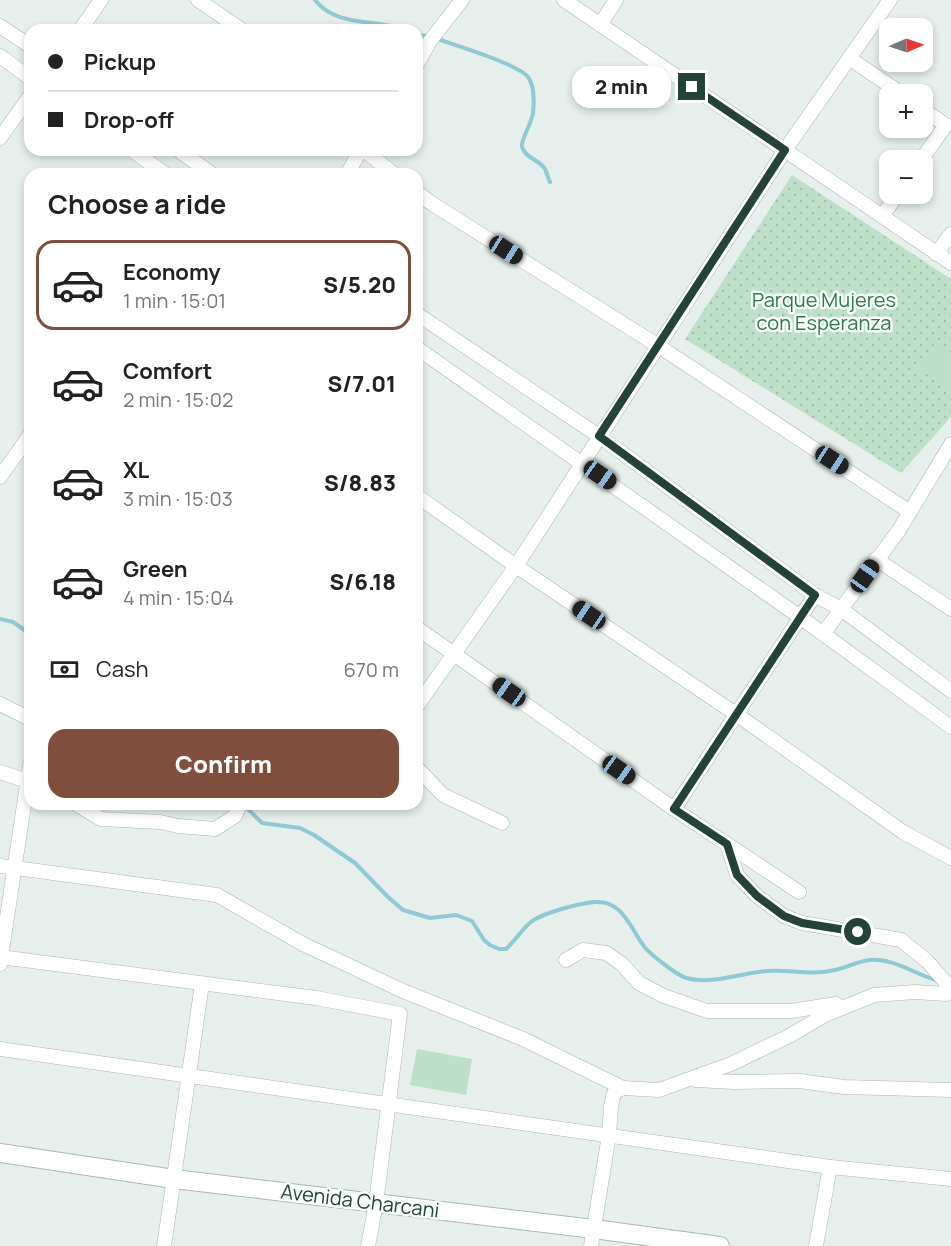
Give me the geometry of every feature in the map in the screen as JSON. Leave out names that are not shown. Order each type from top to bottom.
[{"type":"main road","name":"Avenida Charcani","points":[[0,1153],[174,1179],[376,1203],[593,1237],[720,1246]]},
{"type":"street","points":[[84,24],[101,0]]},
{"type":"street","points":[[198,0],[233,24]]},
{"type":"street","points":[[423,53],[462,0]]},
{"type":"street","points":[[564,0],[951,263]]},
{"type":"street","points":[[600,25],[616,0]]},
{"type":"street","points":[[423,697],[516,566],[785,150],[891,0]]},
{"type":"street","points":[[0,26],[24,42]]},
{"type":"street","points":[[0,56],[24,74]]},
{"type":"street","points":[[849,58],[887,84]]},
{"type":"street","points":[[0,138],[24,104]]},
{"type":"street","points":[[928,150],[946,125],[933,116]]},
{"type":"street","points":[[140,156],[157,168]]},
{"type":"street","points":[[186,156],[204,168]]},
{"type":"street","points":[[370,156],[386,168]]},
{"type":"street","points":[[423,196],[657,345],[910,512]]},
{"type":"street","points":[[882,216],[891,204]]},
{"type":"street","points":[[936,254],[951,234]]},
{"type":"street","points":[[423,318],[599,436],[815,595],[841,609],[951,691]]},
{"type":"street","points":[[423,352],[824,633],[951,727]]},
{"type":"street","points":[[0,477],[24,443]]},
{"type":"street","points":[[824,633],[899,530],[951,444]]},
{"type":"street","points":[[423,500],[516,566],[736,714],[903,832],[951,858]]},
{"type":"street","points":[[876,559],[951,609]]},
{"type":"street","points":[[674,809],[815,595]]},
{"type":"street","points":[[423,632],[674,809],[799,892]]},
{"type":"street","points":[[0,704],[24,715]]},
{"type":"street","points":[[0,772],[24,781]]},
{"type":"street","points":[[423,774],[443,795],[502,823]]},
{"type":"street","points":[[24,798],[7,868],[0,959],[316,998],[400,1014],[376,1203],[368,1246]]},
{"type":"street","points":[[86,810],[101,819],[160,822],[215,829],[238,810]]},
{"type":"street","points":[[727,844],[737,875],[757,896],[784,916],[802,923],[901,940],[927,960],[947,984],[951,985]]},
{"type":"street","points":[[7,868],[118,880],[217,895],[303,944],[403,991],[523,1039],[623,1088],[659,1090],[688,1080],[731,1064],[789,1036],[825,1015],[874,995],[915,992],[946,994],[951,992]]},
{"type":"street","points":[[566,960],[584,950],[606,953],[622,964],[639,983],[664,996],[706,1011],[791,1011],[856,1001]]},
{"type":"street","points":[[164,1246],[202,984]]},
{"type":"street","points":[[0,1050],[830,1167],[951,1179]]},
{"type":"street","points":[[688,1080],[799,1081],[844,1087],[951,1090]]},
{"type":"street","points":[[593,1237],[609,1135],[611,1106],[615,1093],[623,1088]]},
{"type":"street","points":[[816,1246],[830,1167]]},
{"type":"green space","name":"Parque Mujeres con Esperanza","points":[[792,175],[951,279],[951,417],[901,473],[685,339]]},
{"type":"green space","points":[[936,342],[951,352],[951,390],[919,369]]},
{"type":"green space","points":[[417,1049],[472,1059],[466,1095],[410,1085]]},
{"type":"waterway","points":[[315,0],[334,15],[379,24]]},
{"type":"waterway","points":[[423,36],[428,36]]},
{"type":"waterway","points":[[435,38],[512,66],[528,77],[534,100],[532,117],[522,147],[526,154],[543,166],[550,182]]},
{"type":"waterway","points":[[0,619],[13,622],[24,630]]},
{"type":"waterway","points":[[249,810],[262,823],[300,828],[314,835],[355,863],[403,910],[430,918],[456,915],[472,921],[484,940],[499,949],[506,949],[528,925],[544,915],[595,902],[612,905],[619,910],[643,945],[670,968],[686,978],[706,980],[767,971],[826,972],[866,961],[879,960],[896,964],[939,981]]},
{"type":"route","points":[[692,87],[785,150],[599,436],[815,595],[674,809],[727,844],[737,875],[757,896],[784,916],[802,923],[858,932]]}]
